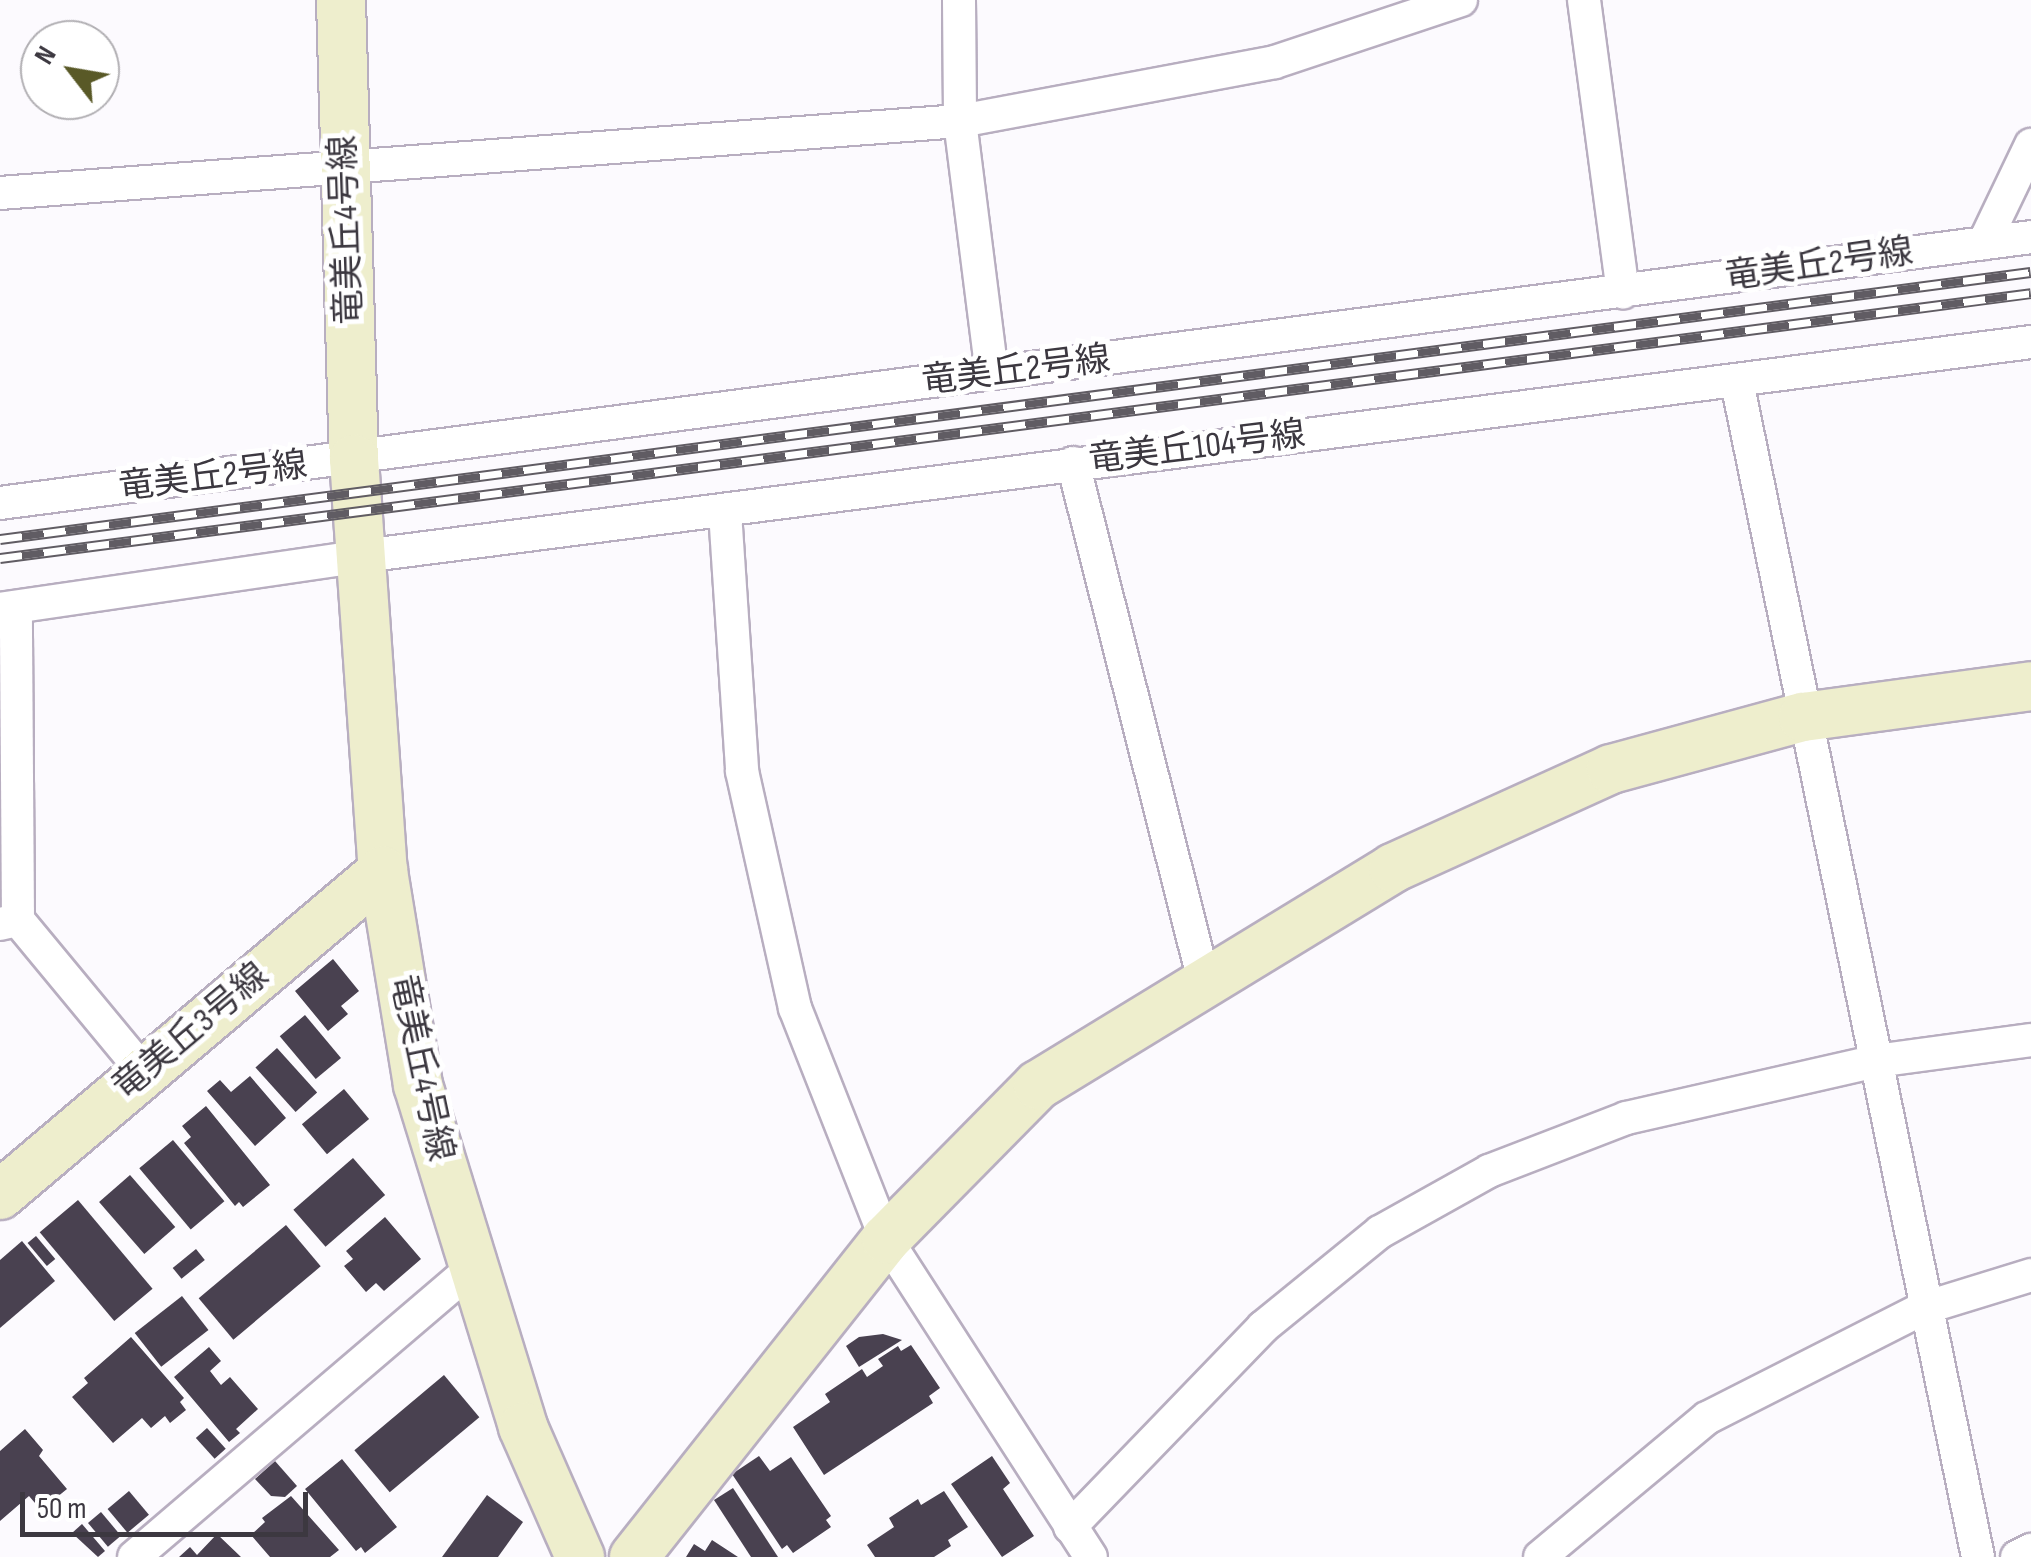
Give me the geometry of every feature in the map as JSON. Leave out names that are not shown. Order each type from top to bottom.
[{"type":"street","name":"竜美丘4号線","points":[[341,0],[354,460],[383,871],[418,1084],[524,1428],[580,1557]]},
{"type":"street","points":[[959,0],[960,121],[992,373]]},
{"type":"street","points":[[0,193],[960,121],[1275,62],[1462,0]]},
{"type":"street","points":[[1584,0],[1624,292]]},
{"type":"street","points":[[1984,243],[2031,145]]},
{"type":"street","name":"竜美丘2号線","points":[[0,503],[354,460],[2031,236]]},
{"type":"street","name":"竜美丘104号線","points":[[8,608],[363,556],[2031,342]]},
{"type":"street","points":[[1737,382],[1978,1557]]},
{"type":"street","points":[[1073,464],[1205,985]]},
{"type":"street","points":[[725,512],[742,771],[795,1008],[886,1240],[1091,1557]]},
{"type":"street","points":[[8,608],[9,922],[143,1071]]},
{"type":"street","points":[[634,1557],[886,1240],[1038,1085],[1393,868],[1611,769],[1803,717],[2031,686]]},
{"type":"street","name":"竜美丘3号線","points":[[0,1195],[383,871]]},
{"type":"street","points":[[1070,1526],[1263,1327],[1380,1232],[1489,1171],[1626,1118],[1876,1062],[2031,1040]]},
{"type":"street","points":[[134,1557],[472,1268]]},
{"type":"street","points":[[1540,1557],[1706,1418],[1924,1308],[2031,1276]]},
{"type":"street","points":[[2017,1557],[2031,1550]]},
{"type":"building","points":[[333,959],[359,991],[341,1006],[348,1014],[328,1031],[295,991]]},
{"type":"building","points":[[305,1015],[341,1058],[316,1079],[280,1036]]},
{"type":"building","points":[[277,1048],[317,1093],[296,1112],[255,1067]]},
{"type":"building","points":[[250,1076],[286,1118],[255,1146],[207,1091],[220,1080],[231,1092]]},
{"type":"building","points":[[344,1089],[369,1119],[327,1154],[302,1124]]},
{"type":"building","points":[[206,1106],[270,1185],[243,1207],[239,1202],[235,1206],[184,1143],[191,1137],[182,1126]]},
{"type":"building","points":[[173,1140],[224,1201],[191,1230],[139,1168]]},
{"type":"building","points":[[353,1158],[385,1195],[326,1247],[293,1210]]},
{"type":"building","points":[[130,1175],[175,1227],[144,1254],[99,1202]]},
{"type":"building","points":[[78,1200],[153,1289],[114,1321],[40,1232]]},
{"type":"building","points":[[385,1217],[421,1259],[384,1291],[376,1283],[366,1292],[344,1266],[353,1259],[346,1251]]},
{"type":"building","points":[[286,1225],[321,1266],[233,1340],[199,1298]]},
{"type":"building","points":[[36,1236],[55,1259],[47,1266],[28,1243]]},
{"type":"building","points":[[22,1241],[55,1281],[0,1328],[0,1260]]},
{"type":"building","points":[[196,1249],[205,1260],[181,1279],[173,1268]]},
{"type":"building","points":[[182,1296],[208,1330],[161,1367],[135,1333]]},
{"type":"building","points":[[883,1334],[902,1340],[859,1367],[846,1346],[859,1337]]},
{"type":"building","points":[[131,1337],[184,1398],[180,1402],[186,1410],[170,1423],[165,1416],[151,1428],[142,1418],[113,1443],[72,1397],[88,1383],[84,1378]]},
{"type":"building","points":[[911,1345],[940,1388],[929,1396],[933,1403],[824,1475],[793,1427],[830,1402],[825,1394],[862,1369],[867,1377],[883,1366],[878,1359],[898,1346],[901,1351]]},
{"type":"building","points":[[209,1347],[221,1361],[210,1371],[221,1385],[230,1377],[258,1409],[236,1429],[240,1433],[229,1442],[174,1377]]},
{"type":"building","points":[[444,1375],[479,1417],[390,1492],[354,1450]]},
{"type":"building","points":[[207,1428],[226,1449],[215,1459],[196,1438]]},
{"type":"building","points":[[25,1429],[43,1450],[39,1456],[67,1489],[41,1510],[29,1496],[0,1521],[0,1451]]},
{"type":"building","points":[[759,1456],[770,1471],[791,1457],[831,1516],[826,1520],[831,1527],[793,1553],[787,1545],[782,1549],[732,1474]]},
{"type":"building","points":[[992,1456],[1010,1483],[1003,1489],[1034,1536],[1002,1557],[951,1484]]},
{"type":"building","points":[[342,1459],[397,1527],[365,1553],[361,1547],[356,1551],[305,1489]]},
{"type":"building","points":[[275,1461],[297,1486],[285,1497],[271,1496],[255,1479]]},
{"type":"building","points":[[733,1488],[778,1557],[751,1557],[714,1500]]},
{"type":"building","points":[[129,1491],[149,1515],[127,1533],[108,1509]]},
{"type":"building","points":[[944,1491],[968,1527],[948,1540],[951,1546],[934,1557],[875,1557],[867,1545],[894,1527],[889,1518],[918,1499],[921,1505]]},
{"type":"building","points":[[487,1495],[523,1522],[498,1557],[442,1557]]},
{"type":"building","points":[[291,1496],[339,1550],[330,1557],[270,1557],[251,1535],[265,1522],[262,1518]]},
{"type":"building","points":[[101,1512],[121,1536],[108,1547],[88,1523]]},
{"type":"building","points":[[82,1524],[105,1551],[98,1557],[72,1533]]},
{"type":"building","points":[[217,1534],[241,1557],[179,1557],[190,1547],[197,1555]]},
{"type":"building","points":[[712,1540],[738,1557],[686,1557],[694,1544],[705,1551]]},
{"type":"railway","points":[[0,539],[2031,272]]},
{"type":"railway","points":[[0,558],[2031,293]]}]
